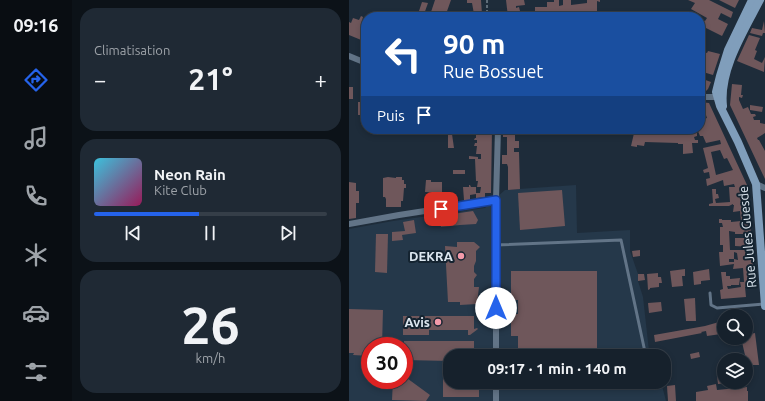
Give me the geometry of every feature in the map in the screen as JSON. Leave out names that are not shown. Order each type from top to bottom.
[{"type":"street","name":"Rue Jules Guesde","points":[[752,0],[728,50],[716,92],[720,97],[729,124],[756,184],[765,305]]},
{"type":"street","name":"Rue Jules Guesde","points":[[720,97],[732,57],[760,0]]},
{"type":"street","points":[[349,56],[361,61]]},
{"type":"street","points":[[705,97],[720,97]]},
{"type":"street","points":[[496,349],[495,246],[498,134]]},
{"type":"street","points":[[756,184],[765,188]]},
{"type":"street","points":[[349,224],[496,200]]},
{"type":"street","points":[[496,389],[496,401]]},
{"type":"lane","points":[[495,246],[621,240],[644,349]]},
{"type":"lane","points":[[710,293],[711,305],[717,308],[765,305]]},
{"type":"path","points":[[487,0],[487,12]]},
{"type":"shaded area","points":[[576,185],[577,233],[630,230],[630,251],[638,274],[638,281],[643,297],[649,349],[443,349],[443,389],[663,389],[666,401],[349,401],[349,229],[485,208],[505,190]]},
{"type":"building","points":[[435,0],[451,0],[447,12],[431,12]]},
{"type":"building","points":[[467,0],[481,0],[482,12],[474,12],[472,3],[467,3]]},
{"type":"building","points":[[506,0],[524,0],[525,5],[516,6],[516,8],[519,7],[520,12],[507,12]]},
{"type":"building","points":[[554,0],[559,0],[559,6],[563,5],[563,0],[571,0],[571,5],[587,3],[587,0],[600,0],[600,2],[597,1],[597,12],[535,12],[535,7],[547,7],[547,2],[554,2]]},
{"type":"building","points":[[688,0],[709,0],[733,12],[731,18],[721,13],[718,19],[728,24],[722,36],[705,28],[705,21],[707,18],[705,17],[705,12],[696,12],[691,9],[695,3]]},
{"type":"building","points":[[719,0],[739,0],[735,8]]},
{"type":"building","points":[[422,2],[428,3],[425,12],[419,12]]},
{"type":"building","points":[[361,16],[361,40],[349,35],[349,22],[351,23],[353,18],[359,20]]},
{"type":"building","points":[[764,21],[765,33],[763,33],[762,36],[750,33],[752,28],[762,30]]},
{"type":"building","points":[[749,35],[760,38],[755,50],[757,51],[754,59],[762,63],[765,57],[764,72],[737,61]]},
{"type":"building","points":[[708,51],[720,54],[713,75],[705,73],[705,52],[707,53]]},
{"type":"building","points":[[705,80],[711,82],[705,90]]},
{"type":"building","points":[[732,84],[742,85],[741,95],[743,95],[742,98],[739,97],[739,100],[743,109],[748,107],[751,114],[755,114],[756,116],[753,117],[754,120],[760,120],[760,123],[765,124],[765,133],[757,138],[765,151],[765,179],[730,105]]},
{"type":"building","points":[[349,87],[353,87],[353,99],[349,99]]},
{"type":"building","points":[[358,102],[361,102],[361,115],[358,115]]},
{"type":"building","points":[[705,103],[709,103],[747,185],[752,247],[735,246],[735,238],[744,238],[744,234],[735,234],[735,232],[729,231],[730,250],[746,250],[746,253],[752,252],[755,286],[745,287],[746,297],[721,299],[720,290],[723,289],[721,272],[726,272],[726,276],[730,276],[730,279],[740,278],[739,285],[727,286],[728,289],[741,287],[740,282],[744,282],[743,268],[733,269],[734,264],[720,266],[719,252],[723,252],[723,245],[720,245],[720,227],[723,227],[722,223],[719,223],[719,219],[731,220],[731,222],[741,221],[740,211],[733,212],[733,204],[729,206],[709,206],[709,204],[713,203],[712,189],[716,189],[716,194],[718,194],[719,198],[715,199],[716,203],[730,202],[729,187],[735,187],[734,184],[724,186],[723,180],[707,186],[706,179],[710,178],[709,172],[704,173],[703,170],[708,168],[703,148],[721,144],[720,140],[706,143],[703,136],[700,136],[699,134],[705,134],[705,119],[707,118],[705,112]],"holes":[[[720,150],[724,159],[727,158],[733,170],[716,175],[711,152]],[[734,252],[737,253],[738,260],[734,259]],[[729,259],[734,259],[734,262],[729,262]]]},
{"type":"building","points":[[750,105],[763,107],[762,112],[750,110]]},
{"type":"building","points":[[448,134],[452,134],[454,148],[448,148]]},
{"type":"building","points":[[476,134],[492,134],[491,193],[485,193],[485,197],[476,198],[476,194],[470,195],[470,200],[464,200],[463,187],[469,187],[470,185],[471,187],[476,187],[476,193],[480,193],[481,187],[477,187],[478,181],[476,181],[475,159],[469,159],[469,156],[478,157],[478,159],[481,159],[481,154],[476,154],[477,146],[474,146],[475,143],[477,143],[477,140],[474,140],[476,138]]},
{"type":"building","points":[[503,134],[515,134],[515,141],[519,141],[519,148],[514,148],[514,152],[519,152],[520,189],[508,190],[508,167],[507,164],[502,164],[502,155],[507,155],[507,137],[503,137]]},
{"type":"building","points":[[634,134],[697,134],[697,136],[694,137],[695,140],[698,140],[698,143],[692,143],[693,153],[683,154],[683,144],[678,143],[645,142],[644,146],[631,146]]},
{"type":"building","points":[[453,170],[465,170],[465,174],[453,174]]},
{"type":"building","points":[[402,177],[404,184],[406,184],[406,188],[404,188],[403,201],[401,201],[401,207],[386,207],[386,199],[383,197],[383,178]]},
{"type":"building","points":[[426,180],[431,180],[431,182],[442,182],[442,193],[425,192]]},
{"type":"building","points":[[349,182],[356,183],[356,191],[359,191],[359,203],[356,203],[356,218],[349,219]]},
{"type":"building","points":[[562,190],[565,226],[520,230],[518,193]]},
{"type":"building","points":[[473,211],[478,220],[476,224],[441,227],[439,216]]},
{"type":"building","points":[[414,220],[416,233],[402,235],[403,240],[392,241],[392,232],[405,231],[403,222]]},
{"type":"building","points":[[376,234],[388,234],[387,273],[375,272]]},
{"type":"building","points":[[457,242],[474,242],[480,247],[476,251],[476,261],[474,266],[474,272],[477,275],[474,279],[474,287],[479,287],[477,304],[460,305],[460,302],[448,302],[445,246],[457,247]]},
{"type":"building","points":[[640,250],[640,256],[633,257],[632,251]]},
{"type":"building","points":[[685,269],[685,276],[682,276],[683,286],[672,287],[670,271]]},
{"type":"building","points":[[709,269],[710,280],[701,281],[701,284],[694,285],[693,272]]},
{"type":"building","points":[[511,271],[597,271],[597,349],[518,349],[518,336],[511,336],[511,314],[518,314],[518,300],[511,300]]},
{"type":"building","points":[[658,273],[658,277],[661,277],[662,283],[659,283],[659,287],[650,288],[648,290],[647,274]]},
{"type":"building","points":[[638,274],[644,274],[645,280],[638,281]]},
{"type":"building","points":[[695,298],[696,321],[686,321],[684,299]]},
{"type":"building","points":[[661,302],[662,311],[649,313],[648,303]]},
{"type":"building","points":[[349,309],[383,310],[382,337],[361,337],[361,355],[349,353]]},
{"type":"building","name":"Avis","points":[[403,316],[474,316],[474,329],[478,329],[470,335],[468,335],[468,330],[429,330],[429,335],[403,335]]},
{"type":"building","points":[[717,323],[717,335],[707,336],[706,331],[655,342],[654,335]]},
{"type":"building","points":[[753,333],[755,333],[759,365],[753,365],[753,353],[745,353],[743,345],[753,345]]},
{"type":"building","points":[[413,341],[474,341],[474,349],[443,349],[443,361],[413,360]]},
{"type":"building","points":[[699,352],[700,357],[691,359],[690,354]]},
{"type":"building","points":[[413,383],[430,395],[426,401],[392,400],[393,389],[413,389]]},
{"type":"building","points":[[716,384],[717,390],[747,389],[748,401],[696,401],[696,392],[708,390],[707,386]]},
{"type":"building","points":[[675,385],[676,401],[668,401],[667,389],[671,389],[671,386]]},
{"type":"building","points":[[443,389],[479,389],[479,397],[443,397]]},
{"type":"place","name":"DEKRA","points":[[461,256]]},
{"type":"place","name":"Avis","points":[[438,322]]},
{"type":"route","points":[[441,209],[496,200],[496,308]]}]
